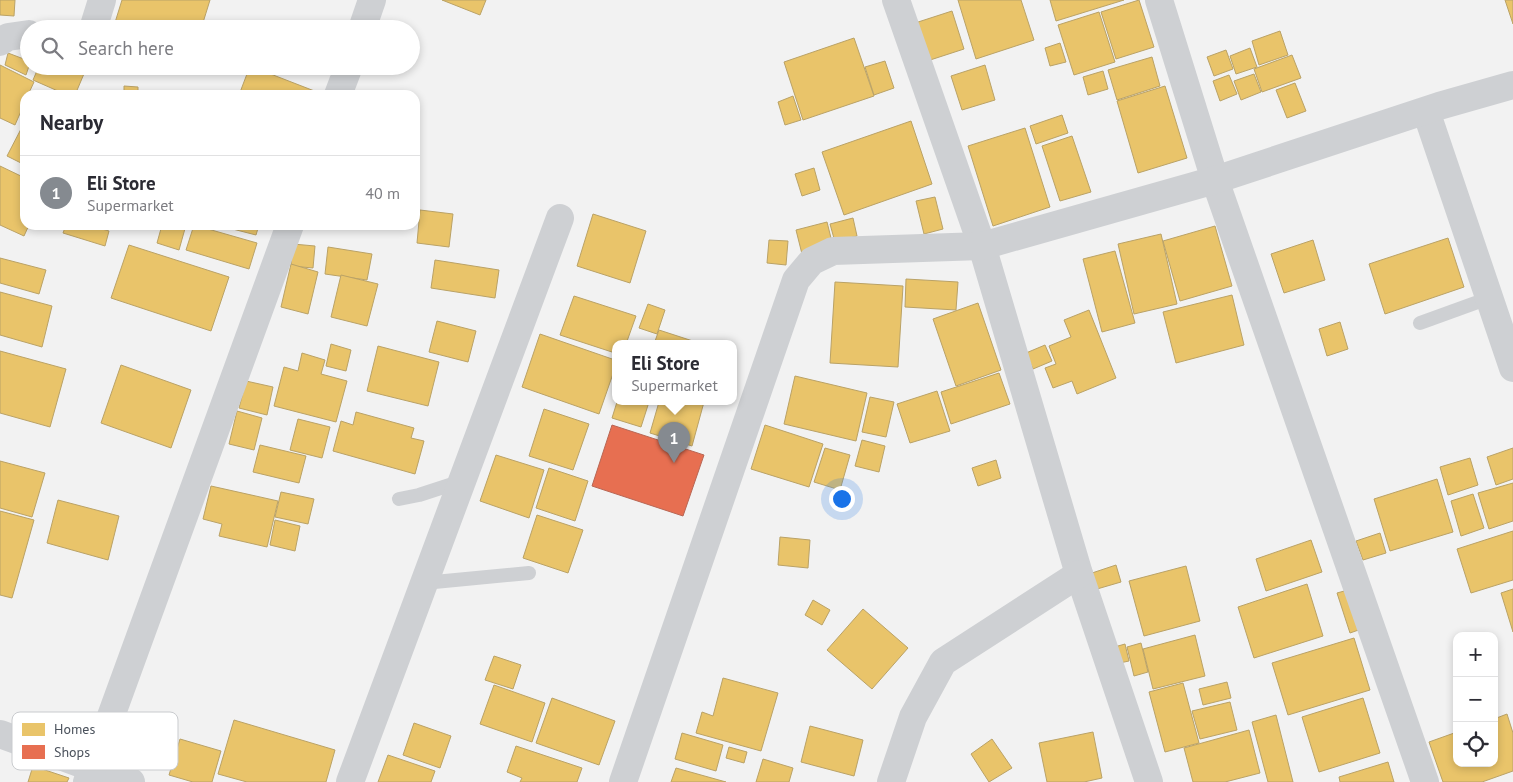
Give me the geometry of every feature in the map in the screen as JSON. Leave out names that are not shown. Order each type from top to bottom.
[{"type":"street","points":[[96,20],[102,0]]},
{"type":"street","points":[[365,20],[372,0]]},
{"type":"street","points":[[896,0],[982,246],[1079,574],[1149,782]]},
{"type":"street","points":[[1159,0],[1214,180],[1425,782]]},
{"type":"street","points":[[0,42],[8,37],[20,35]]},
{"type":"street","points":[[340,90],[346,75]]},
{"type":"street","points":[[623,782],[796,280],[812,261],[833,251],[982,246],[1214,180],[1426,111],[1513,85]]},
{"type":"street","points":[[1426,111],[1513,368]]},
{"type":"street","points":[[350,782],[560,218]]},
{"type":"street","points":[[113,712],[288,230]]},
{"type":"street","points":[[891,782],[913,717],[943,662],[1079,574]]},
{"type":"street","points":[[0,734],[12,739]]},
{"type":"street","points":[[90,775],[131,782]]},
{"type":"lane","points":[[1420,323],[1489,298]]},
{"type":"lane","points":[[399,498],[462,481]]},
{"type":"lane","points":[[424,583],[528,573]]},
{"type":"building: Homes","points":[[0,0],[15,0],[14,16],[0,15]]},
{"type":"building: Homes","points":[[122,0],[210,0],[204,20],[116,20]]},
{"type":"building: Homes","points":[[442,0],[486,0],[480,15]]},
{"type":"building: Homes","points":[[958,0],[1021,0],[1034,40],[976,59]]},
{"type":"building: Homes","points":[[1050,0],[1124,0],[1056,21]]},
{"type":"building: Homes","points":[[1139,0],[1154,47],[1116,59],[1101,12]]},
{"type":"building: Homes","points":[[1505,0],[1513,0],[1513,24]]},
{"type":"building: Homes","points":[[952,11],[964,49],[924,62],[912,24]]},
{"type":"building: Homes","points":[[1099,12],[1115,62],[1074,75],[1058,25]]},
{"type":"building: Homes","points":[[1280,31],[1288,55],[1259,65],[1252,41]]},
{"type":"building: Homes","points":[[854,38],[874,96],[803,120],[784,62]]},
{"type":"building: Homes","points":[[1060,43],[1066,62],[1050,66],[1045,48]]},
{"type":"building: Homes","points":[[1250,48],[1257,67],[1236,74],[1230,56]]},
{"type":"building: Homes","points":[[1226,50],[1233,69],[1214,76],[1207,57]]},
{"type":"building: Homes","points":[[8,53],[20,58],[20,72],[5,65]]},
{"type":"building: Homes","points":[[1292,55],[1301,78],[1262,92],[1254,69]]},
{"type":"building: Homes","points":[[1152,57],[1160,86],[1117,100],[1108,70]]},
{"type":"building: Homes","points":[[885,61],[894,88],[874,95],[865,67]]},
{"type":"building: Homes","points":[[0,65],[34,82],[30,90],[20,90],[20,114],[15,125],[0,118]]},
{"type":"building: Homes","points":[[985,65],[995,100],[962,110],[951,76]]},
{"type":"building: Homes","points":[[1103,71],[1108,89],[1088,95],[1083,77]]},
{"type":"building: Homes","points":[[1254,74],[1261,92],[1241,100],[1234,81]]},
{"type":"building: Homes","points":[[35,75],[83,75],[77,90],[56,90],[33,80]]},
{"type":"building: Homes","points":[[247,75],[273,75],[312,90],[241,90]]},
{"type":"building: Homes","points":[[1229,75],[1237,94],[1220,101],[1213,81]]},
{"type":"building: Homes","points":[[1295,83],[1306,111],[1287,118],[1276,90]]},
{"type":"building: Homes","points":[[124,86],[138,87],[138,90],[124,90]]},
{"type":"building: Homes","points":[[1165,86],[1187,158],[1138,173],[1117,101]]},
{"type":"building: Homes","points":[[793,96],[801,120],[785,125],[778,102]]},
{"type":"building: Homes","points":[[1062,115],[1068,133],[1036,144],[1030,126]]},
{"type":"building: Homes","points":[[911,121],[932,184],[844,215],[822,152]]},
{"type":"building: Homes","points":[[1025,128],[1050,207],[993,226],[968,146]]},
{"type":"building: Homes","points":[[20,131],[20,162],[7,156]]},
{"type":"building: Homes","points":[[1072,136],[1091,192],[1060,201],[1042,146]]},
{"type":"building: Homes","points":[[0,166],[20,176],[20,230],[27,230],[24,236],[0,225]]},
{"type":"building: Homes","points":[[814,168],[820,190],[802,196],[795,174]]},
{"type":"building: Homes","points":[[935,197],[943,229],[924,234],[916,201]]},
{"type":"building: Homes","points":[[420,210],[453,214],[449,247],[417,243],[418,230],[420,230]]},
{"type":"building: Homes","points":[[593,214],[646,231],[630,283],[577,266]]},
{"type":"building: Homes","points":[[853,218],[857,236],[835,242],[830,224]]},
{"type":"building: Homes","points":[[827,222],[833,246],[802,254],[796,230]]},
{"type":"building: Homes","points":[[1215,226],[1232,286],[1180,301],[1163,241]]},
{"type":"building: Homes","points":[[64,230],[109,231],[105,246],[63,233]]},
{"type":"building: Homes","points":[[161,230],[185,230],[179,250],[157,243]]},
{"type":"building: Homes","points":[[192,230],[212,230],[257,243],[249,269],[186,250]]},
{"type":"building: Homes","points":[[236,230],[258,230],[256,235]]},
{"type":"building: Homes","points":[[1161,234],[1177,304],[1134,314],[1118,244]]},
{"type":"building: Homes","points":[[1448,238],[1464,287],[1385,314],[1369,264]]},
{"type":"building: Homes","points":[[769,240],[788,241],[786,265],[767,263]]},
{"type":"building: Homes","points":[[1313,240],[1325,280],[1284,293],[1271,254]]},
{"type":"building: Homes","points":[[293,244],[315,246],[313,268],[291,266]]},
{"type":"building: Homes","points":[[129,245],[229,277],[211,331],[111,298]]},
{"type":"building: Homes","points":[[328,247],[372,254],[367,280],[325,274]]},
{"type":"building: Homes","points":[[1115,251],[1135,323],[1102,332],[1083,259]]},
{"type":"building: Homes","points":[[0,258],[46,270],[39,294],[0,283]]},
{"type":"building: Homes","points":[[435,260],[499,270],[495,298],[431,288]]},
{"type":"building: Homes","points":[[291,264],[318,272],[308,314],[281,307]]},
{"type":"building: Homes","points":[[341,275],[378,284],[367,326],[331,317]]},
{"type":"building: Homes","points":[[906,279],[958,282],[956,310],[905,307]]},
{"type":"building: Homes","points":[[835,282],[903,286],[898,367],[830,363]]},
{"type":"building: Homes","points":[[0,292],[52,306],[42,347],[0,335]]},
{"type":"building: Homes","points":[[1232,295],[1244,345],[1176,363],[1163,312]]},
{"type":"building: Homes","points":[[574,296],[636,316],[627,340],[612,340],[612,352],[560,335]]},
{"type":"building: Homes","points":[[978,303],[1001,370],[956,386],[933,319]]},
{"type":"building: Homes","points":[[648,304],[665,310],[657,334],[639,328]]},
{"type":"building: Homes","points":[[1089,310],[1116,378],[1077,394],[1072,381],[1053,388],[1045,368],[1056,364],[1049,346],[1071,337],[1064,320]]},
{"type":"building: Homes","points":[[437,321],[476,331],[468,362],[429,352]]},
{"type":"building: Homes","points":[[1340,322],[1348,349],[1327,356],[1319,329]]},
{"type":"building: Homes","points":[[659,330],[690,340],[655,340]]},
{"type":"building: Homes","points":[[540,334],[612,359],[612,377],[599,414],[522,387]]},
{"type":"building: Homes","points":[[331,344],[351,350],[346,371],[326,366]]},
{"type":"building: Homes","points":[[1045,345],[1052,361],[1033,369],[1026,353]]},
{"type":"building: Homes","points":[[378,346],[439,362],[428,406],[367,391]]},
{"type":"building: Homes","points":[[0,351],[66,369],[50,427],[0,413]]},
{"type":"building: Homes","points":[[302,353],[325,360],[321,374],[347,381],[336,422],[274,406],[284,367],[298,371]]},
{"type":"building: Homes","points":[[121,365],[191,390],[171,448],[101,423]]},
{"type":"building: Homes","points":[[999,373],[1010,404],[951,424],[941,392]]},
{"type":"building: Homes","points":[[795,376],[867,393],[856,441],[784,424]]},
{"type":"building: Homes","points":[[246,381],[273,387],[267,415],[239,408]]},
{"type":"building: Homes","points":[[937,391],[950,431],[910,443],[897,404]]},
{"type":"building: Homes","points":[[870,397],[894,402],[886,437],[862,432]]},
{"type":"building: Homes","points":[[616,405],[648,405],[641,427],[612,418]]},
{"type":"building: Homes","points":[[658,405],[703,405],[692,446],[650,433]]},
{"type":"building: Homes","points":[[544,409],[589,424],[573,470],[529,456]]},
{"type":"building: Homes","points":[[237,411],[262,418],[254,450],[229,444]]},
{"type":"building: Homes","points":[[356,412],[414,428],[411,438],[424,441],[415,474],[333,451],[341,421],[353,425]]},
{"type":"building: Homes","points":[[298,419],[330,427],[322,458],[290,450]]},
{"type":"building: Homes","points":[[765,425],[823,444],[809,487],[751,469]]},
{"type":"building: Homes","points":[[862,440],[885,446],[879,472],[855,466]]},
{"type":"building: Homes","points":[[260,445],[306,456],[299,483],[253,472]]},
{"type":"building: Homes","points":[[825,448],[850,455],[840,490],[814,482]]},
{"type":"building: Homes","points":[[1513,448],[1513,479],[1496,485],[1487,457]]},
{"type":"building: Homes","points":[[496,455],[544,470],[529,518],[480,501]]},
{"type":"building: Homes","points":[[1470,458],[1478,485],[1448,495],[1440,467]]},
{"type":"building: Homes","points":[[996,460],[1001,478],[978,486],[972,468]]},
{"type":"building: Homes","points":[[0,461],[45,473],[32,517],[0,508]]},
{"type":"building: Homes","points":[[549,468],[588,481],[575,521],[536,508]]},
{"type":"building: Homes","points":[[1437,479],[1453,532],[1390,551],[1374,499]]},
{"type":"building: Homes","points":[[1513,483],[1513,521],[1489,529],[1478,493]]},
{"type":"building: Homes","points":[[211,486],[278,501],[267,547],[219,536],[222,524],[203,519]]},
{"type":"building: Homes","points":[[281,492],[314,499],[308,524],[275,517]]},
{"type":"building: Homes","points":[[1473,494],[1484,528],[1461,536],[1451,501]]},
{"type":"building: Homes","points":[[58,500],[119,516],[108,560],[47,543]]},
{"type":"building: Homes","points":[[0,511],[34,520],[12,598],[0,595]]},
{"type":"building: Homes","points":[[537,515],[583,530],[568,573],[523,558]]},
{"type":"building: Homes","points":[[275,520],[300,526],[295,551],[270,545]]},
{"type":"building: Homes","points":[[1513,531],[1513,580],[1471,593],[1457,549]]},
{"type":"building: Homes","points":[[1380,533],[1386,553],[1363,560],[1356,541]]},
{"type":"building: Homes","points":[[780,537],[810,540],[808,568],[778,565]]},
{"type":"building: Homes","points":[[1311,540],[1322,572],[1266,591],[1256,559]]},
{"type":"building: Homes","points":[[1116,565],[1121,582],[1097,589],[1092,573]]},
{"type":"building: Homes","points":[[1186,566],[1200,621],[1144,636],[1129,581]]},
{"type":"building: Homes","points":[[1307,584],[1323,636],[1254,658],[1238,607]]},
{"type":"building: Homes","points":[[1355,588],[1367,627],[1350,633],[1337,593]]},
{"type":"building: Homes","points":[[1513,589],[1513,632],[1501,593]]},
{"type":"building: Homes","points":[[813,600],[830,610],[822,625],[805,615]]},
{"type":"building: Homes","points":[[863,609],[908,648],[872,689],[827,650]]},
{"type":"building: Homes","points":[[1195,635],[1205,676],[1153,689],[1143,649]]},
{"type":"building: Homes","points":[[1354,638],[1370,690],[1288,715],[1272,663]]},
{"type":"building: Homes","points":[[1141,643],[1148,672],[1134,676],[1127,647]]},
{"type":"building: Homes","points":[[1125,644],[1129,661],[1115,664],[1111,648]]},
{"type":"building: Homes","points":[[494,656],[521,665],[513,689],[485,680]]},
{"type":"building: Homes","points":[[723,678],[778,693],[761,751],[696,733],[702,712],[713,716]]},
{"type":"building: Homes","points":[[1227,682],[1231,698],[1203,705],[1199,689]]},
{"type":"building: Homes","points":[[1183,683],[1199,743],[1165,752],[1149,692]]},
{"type":"building: Homes","points":[[494,685],[545,703],[532,742],[480,724]]},
{"type":"building: Homes","points":[[552,698],[615,721],[599,765],[536,743]]},
{"type":"building: Homes","points":[[1363,698],[1380,753],[1319,772],[1302,717]]},
{"type":"building: Homes","points":[[1230,702],[1237,730],[1200,739],[1192,711]]},
{"type":"building: Homes","points":[[1507,714],[1513,733],[1513,771],[1482,782],[1443,782],[1429,742],[1453,733],[1453,767],[1498,767],[1498,717]]},
{"type":"building: Homes","points":[[1276,715],[1293,782],[1268,782],[1252,722]]},
{"type":"building: Homes","points":[[234,720],[335,750],[326,782],[247,782],[218,774]]},
{"type":"building: Homes","points":[[414,723],[451,736],[440,768],[403,755]]},
{"type":"building: Homes","points":[[810,726],[863,740],[854,776],[801,762]]},
{"type":"building: Homes","points":[[1249,730],[1260,773],[1225,782],[1193,782],[1184,748]]},
{"type":"building: Homes","points":[[1093,732],[1102,778],[1084,782],[1047,782],[1039,743]]},
{"type":"building: Homes","points":[[682,733],[723,745],[716,771],[675,759]]},
{"type":"building: Homes","points":[[180,739],[221,751],[212,782],[193,782],[169,775],[171,770],[178,770],[178,746]]},
{"type":"building: Homes","points":[[992,739],[1012,768],[989,782],[971,754]]},
{"type":"building: Homes","points":[[516,746],[582,768],[577,782],[520,782],[522,778],[507,772]]},
{"type":"building: Homes","points":[[729,747],[747,752],[744,763],[726,758]]},
{"type":"building: Homes","points":[[388,755],[435,771],[431,782],[378,782]]},
{"type":"building: Homes","points":[[763,759],[793,768],[789,782],[756,782]]},
{"type":"building: Homes","points":[[1388,762],[1394,782],[1340,782],[1339,777]]},
{"type":"building: Homes","points":[[676,768],[726,782],[671,782]]},
{"type":"building: Homes","points":[[32,770],[45,770],[69,778],[67,782],[28,782]]},
{"type":"building: Shops","points":[[612,425],[704,455],[683,516],[592,486]]},
{"type":"place","name":"Eli Store","points":[[674,463]]}]
